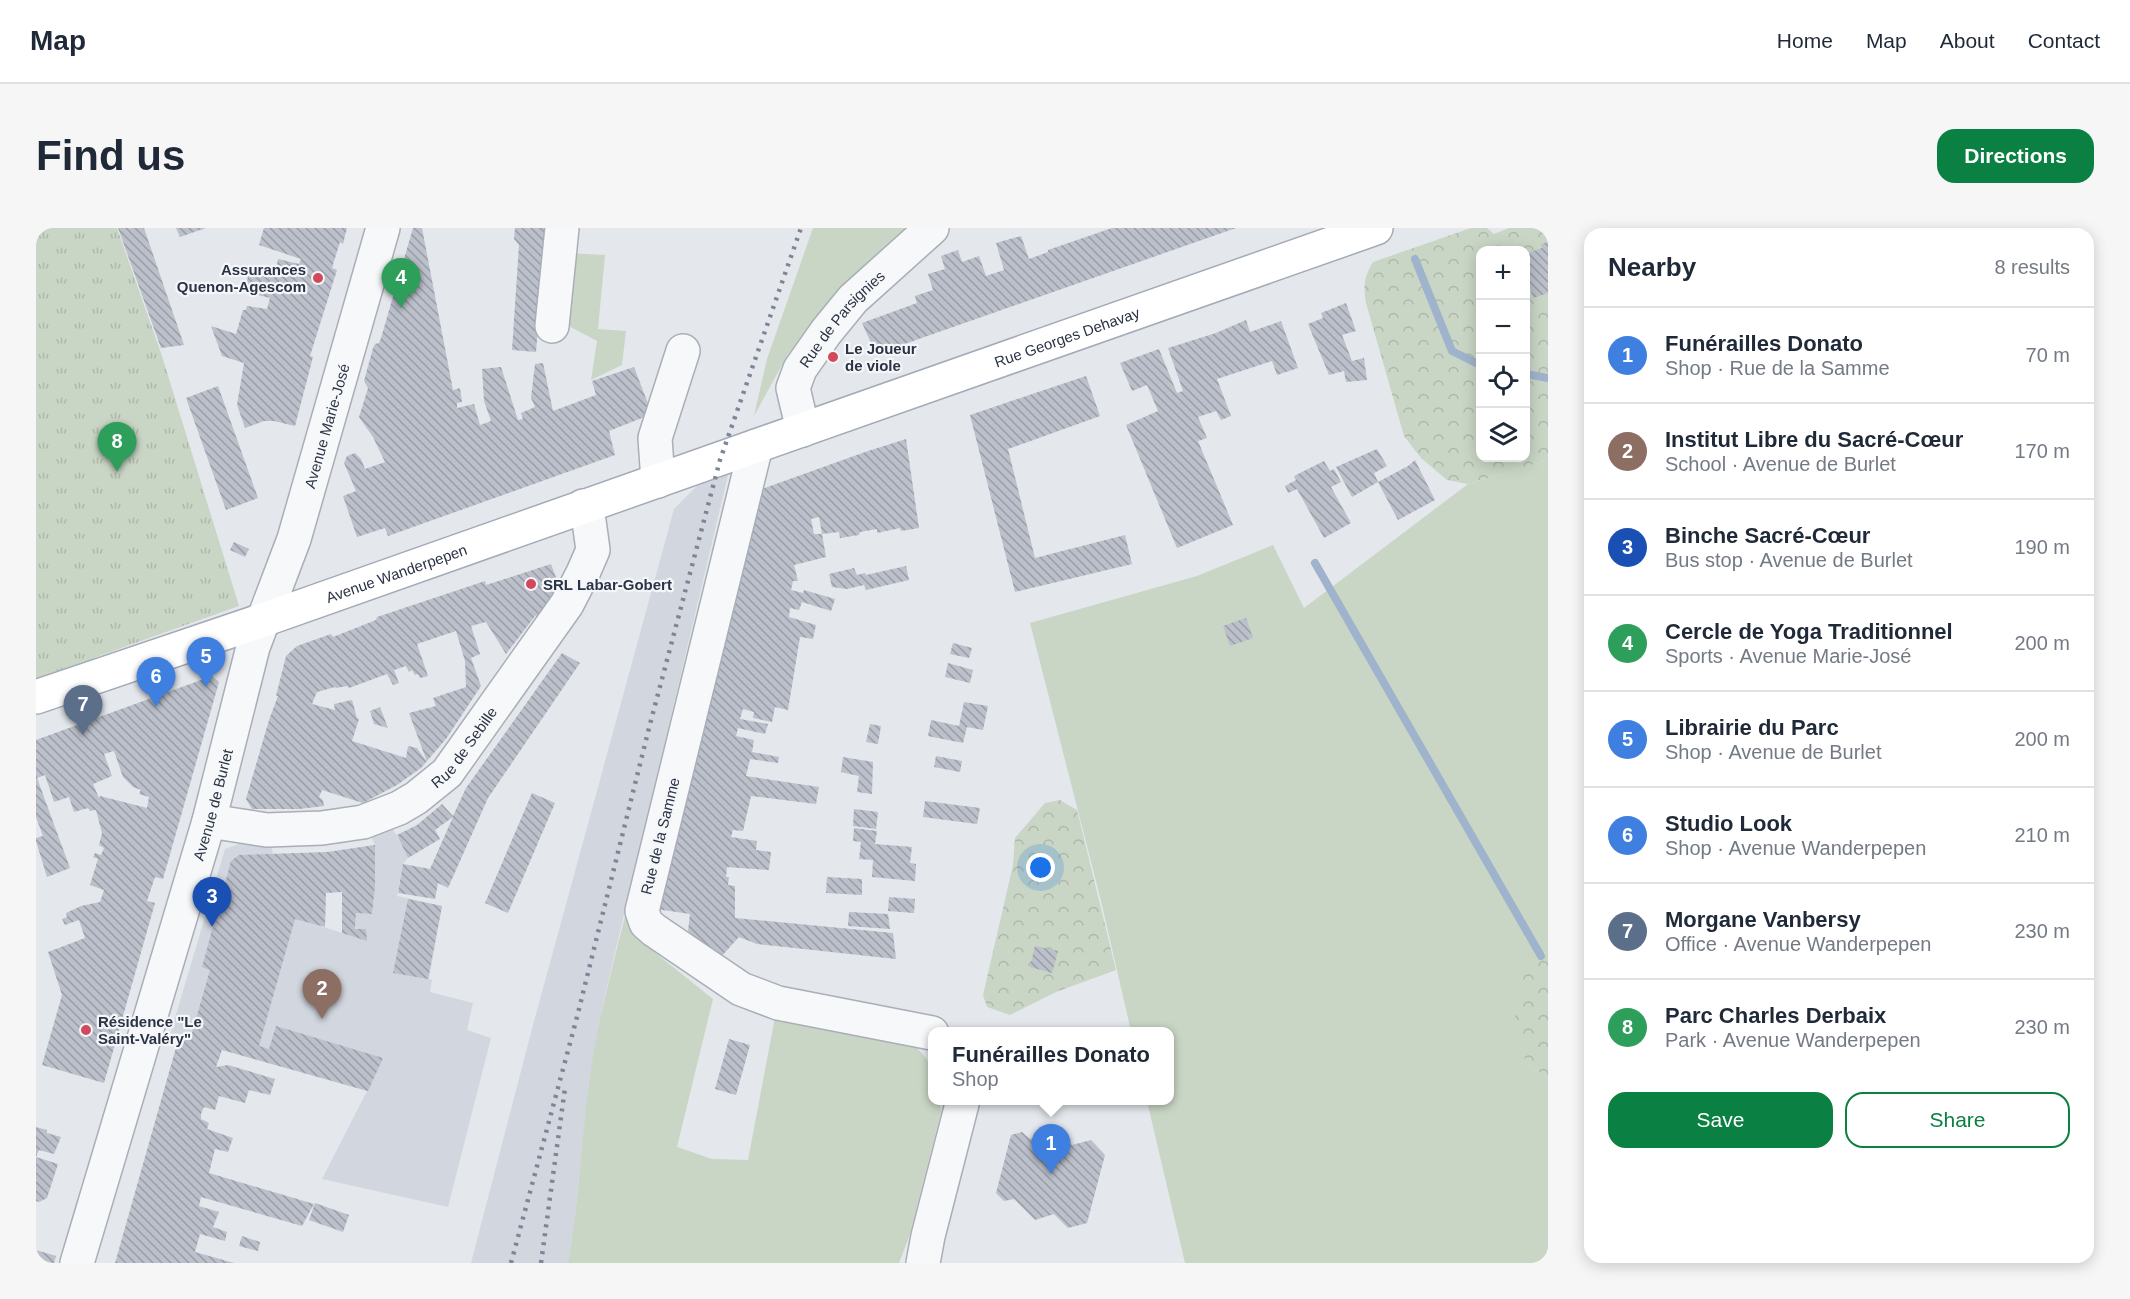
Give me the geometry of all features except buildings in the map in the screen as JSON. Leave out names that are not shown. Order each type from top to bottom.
[{"type":"main road","name":"Rue Georges Dehavay","points":[[756,446],[1377,228]]},
{"type":"main road","name":"Avenue Wanderpepen","points":[[36,697],[263,620],[756,446]]},
{"type":"street","name":"Avenue Marie-José","points":[[263,620],[294,539],[383,228]]},
{"type":"street","points":[[552,326],[562,228]]},
{"type":"street","name":"Rue de Parsignies","points":[[803,430],[794,388],[801,369],[826,332],[853,299],[932,228]]},
{"type":"street","points":[[658,481],[655,438],[682,351]]},
{"type":"street","name":"Rue de la Samme","points":[[756,446],[642,911],[646,922],[654,930],[741,988],[778,1003],[928,1032]]},
{"type":"street","name":"Rue de Sebille","points":[[209,821],[267,830],[321,828],[363,822],[399,808],[416,798],[447,773],[567,604],[583,573],[593,550],[589,521],[583,506]]},
{"type":"street","name":"Avenue de Burlet","points":[[77,1263],[209,821],[253,647],[263,620]]},
{"type":"street","points":[[923,1263],[962,1105]]},
{"type":"shaded area","points":[[728,475],[605,995],[589,1081],[574,1227],[568,1263],[471,1263],[533,1025],[674,509],[697,486]]},
{"type":"shaded area","points":[[392,827],[408,858],[403,864],[397,896],[442,906],[429,979],[432,980],[430,992],[473,1003],[467,1030],[491,1038],[448,1207],[322,1179],[367,1091],[170,1035],[225,849],[242,843],[271,844],[273,855],[311,923],[355,937],[356,913],[372,914],[375,845],[371,836]]},
{"type":"green space","points":[[36,228],[117,228],[162,356],[239,606],[96,657],[89,663],[36,683]]},
{"type":"green space","points":[[813,228],[919,228],[788,354],[754,416],[767,359]]},
{"type":"green space","points":[[1471,228],[1487,228],[1494,234],[1509,228],[1548,228],[1548,460],[1468,484],[1447,480],[1421,458],[1404,436],[1366,303],[1365,282],[1373,262]]},
{"type":"green space","points":[[565,253],[605,255],[598,329],[626,331],[622,365],[591,380],[597,341],[561,322]]},
{"type":"green space","points":[[1548,460],[1548,950],[1541,956],[1527,1064],[1548,1078],[1548,1263],[1185,1263],[1148,1105],[1174,1105],[1174,1027],[1130,1027],[1101,901],[1030,623],[1197,576],[1273,545],[1304,608],[1468,484]]},
{"type":"green space","points":[[1060,800],[1077,810],[1116,970],[1056,992],[1010,1015],[987,1007],[983,995],[1013,865],[1015,838],[1045,803]]},
{"type":"green space","points":[[627,908],[628,925],[633,935],[713,999],[677,1147],[712,1159],[748,1160],[775,1017],[915,1046],[928,1061],[928,1105],[940,1105],[941,1112],[909,1237],[899,1263],[568,1263],[592,1060]]},
{"type":"green space","points":[[1548,950],[1548,1078],[1527,1064],[1518,1041],[1514,1021],[1523,976]]},
{"type":"waterway","points":[[1415,259],[1452,351],[1476,363]]},
{"type":"waterway","points":[[1530,375],[1548,378]]},
{"type":"waterway","points":[[1315,563],[1541,956]]},
{"type":"railway","points":[[511,1263],[577,1017],[649,728],[720,460],[801,228]]},
{"type":"railway","points":[[541,1263],[565,1088]]},
{"type":"place","name":"Assurances Quenon-Agescom","points":[[318,278]]},
{"type":"place","name":"Cercle de Yoga Traditionnel","points":[[401,308]]},
{"type":"place","name":"Le Joueur de viole","points":[[833,357]]},
{"type":"place","name":"Parc Charles Derbaix","points":[[117,472]]},
{"type":"place","name":"SRL Labar-Gobert","points":[[531,584]]},
{"type":"place","name":"Librairie du Parc","points":[[206,687]]},
{"type":"place","name":"Studio Look","points":[[156,707]]},
{"type":"place","name":"Morgane Vanbersy","points":[[83,735]]},
{"type":"place","name":"Binche Sacré-Cœur","points":[[212,927]]},
{"type":"place","name":"Institut Libre du Sacré-Cœur","points":[[322,1019]]},
{"type":"place","name":"Résidence \"Le Saint-Valéry\"","points":[[86,1030]]},
{"type":"place","name":"Funérailles Donato","points":[[1051,1174]]}]
